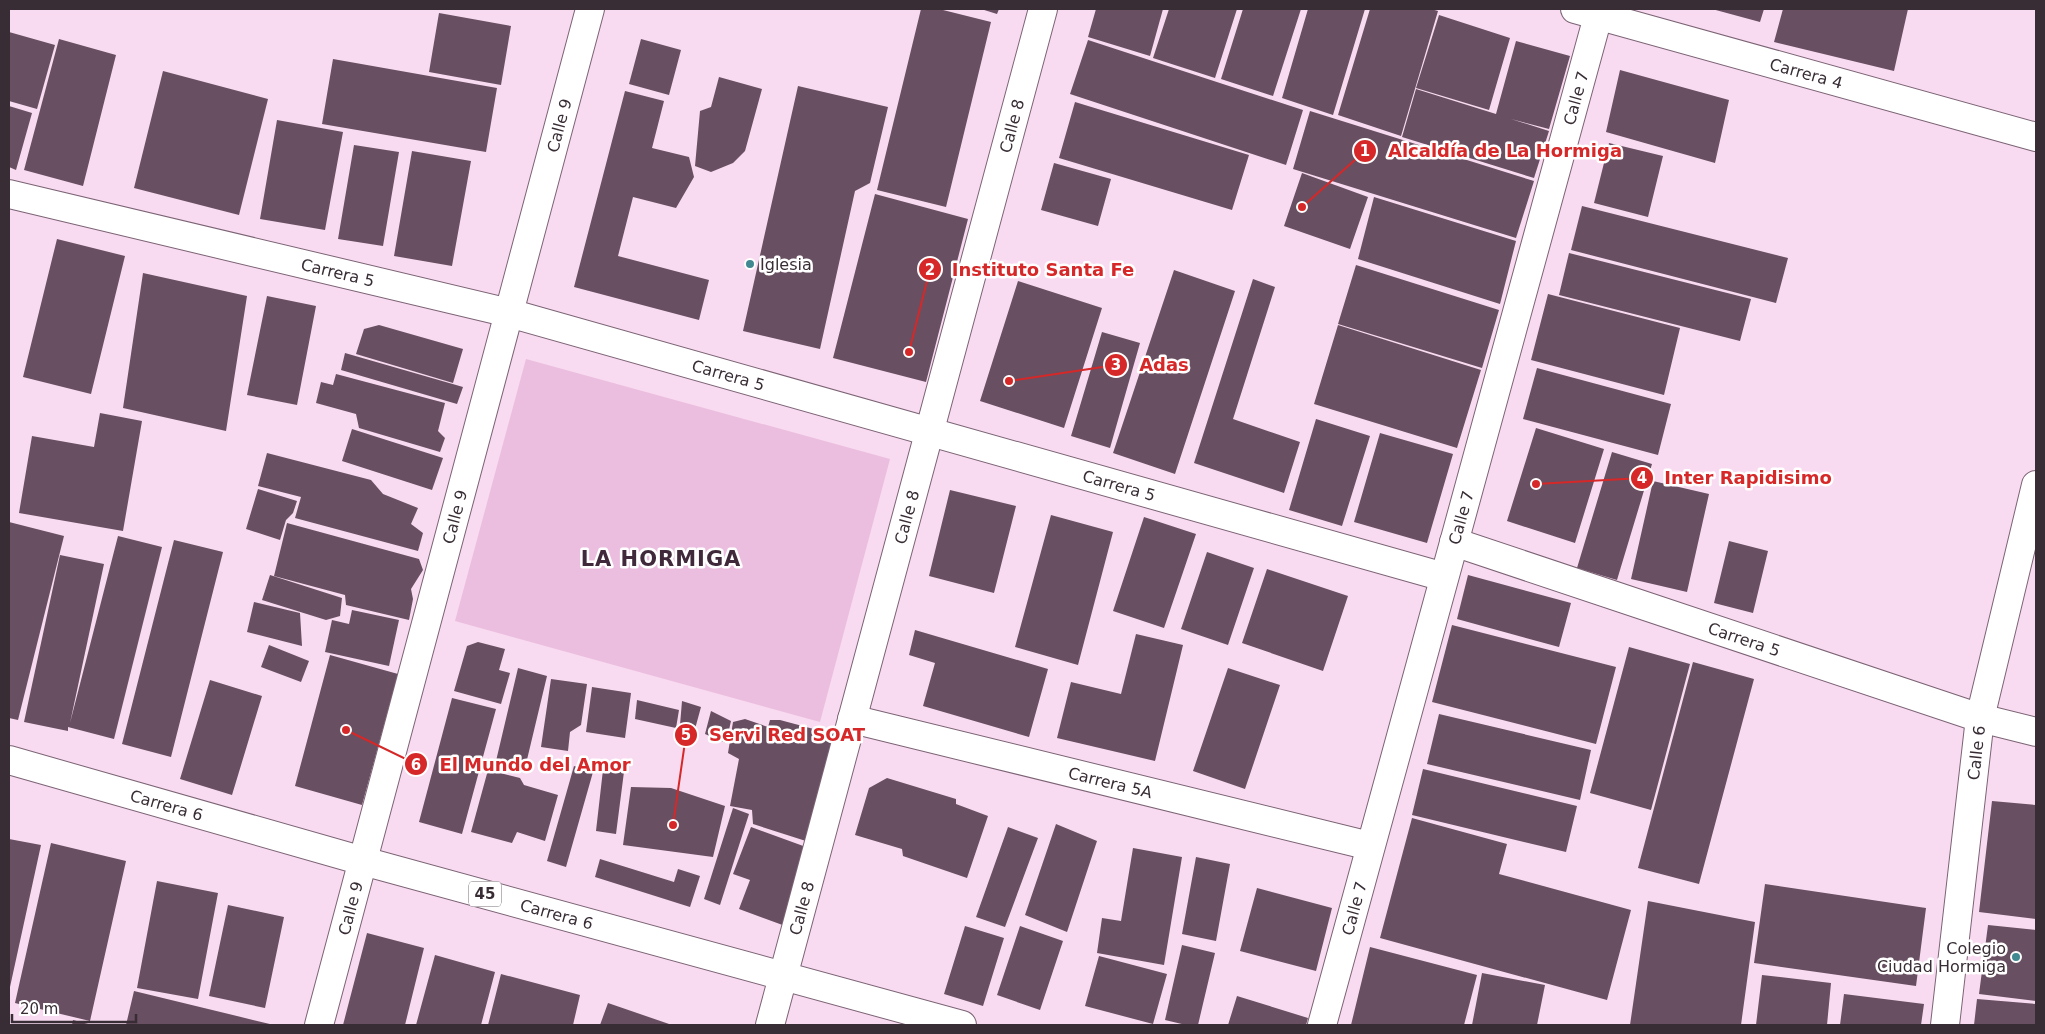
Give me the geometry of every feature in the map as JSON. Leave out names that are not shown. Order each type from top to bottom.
[{"type":"street","name":"Calle 9","points":[[319,1025],[590,9]]},
{"type":"street","name":"Calle 8","points":[[770,1025],[1043,9]]},
{"type":"street","name":"Carrera 4","points":[[1591,11],[2036,137]]},
{"type":"street","name":"Calle 7","points":[[1322,1025],[1454,542],[1591,11]]},
{"type":"street","name":"Carrera 5","points":[[9,194],[509,313],[1444,577]]},
{"type":"street","name":"Calle 6","points":[[1945,1025],[1980,718],[2036,486]]},
{"type":"street","name":"Carrera 5","points":[[1454,542],[1980,718],[2036,732]]},
{"type":"street","name":"Carrera 5A","points":[[852,719],[1370,846]]},
{"type":"street","name":"Carrera 6","points":[[9,760],[363,861],[962,1025]]},
{"type":"shaded area","points":[[526,359],[890,459],[820,722],[455,621]]},
{"type":"building","points":[[921,9],[939,9],[991,22],[946,207],[877,190]]},
{"type":"building","points":[[981,9],[999,9],[997,14]]},
{"type":"building","points":[[1096,9],[1163,9],[1150,56],[1088,37]]},
{"type":"building","points":[[1169,9],[1237,9],[1215,78],[1153,58]]},
{"type":"building","points":[[1243,9],[1301,9],[1273,96],[1221,79]]},
{"type":"building","points":[[1308,9],[1365,9],[1333,115],[1282,98]]},
{"type":"building","points":[[1370,9],[1431,9],[1438,11],[1401,136],[1338,115]]},
{"type":"building","points":[[1712,9],[1764,9],[1760,22]]},
{"type":"building","points":[[1783,9],[1908,9],[1894,71],[1774,42]]},
{"type":"building","points":[[439,13],[511,26],[501,85],[429,72]]},
{"type":"building","points":[[1439,15],[1510,38],[1489,110],[1416,88]]},
{"type":"building","points":[[9,32],[55,45],[37,109],[9,101]]},
{"type":"building","points":[[59,39],[116,55],[83,186],[24,170]]},
{"type":"building","points":[[641,39],[681,50],[669,95],[629,84]]},
{"type":"building","points":[[1088,40],[1303,110],[1286,165],[1070,94]]},
{"type":"building","points":[[1516,41],[1570,56],[1549,129],[1511,119],[1549,131],[1534,178],[1402,137],[1416,89],[1496,114]]},
{"type":"building","points":[[333,59],[497,88],[486,152],[322,124]]},
{"type":"building","points":[[1620,70],[1729,100],[1715,163],[1606,132]]},
{"type":"building","points":[[163,71],[268,99],[239,215],[134,188]]},
{"type":"building","points":[[719,77],[762,89],[745,151],[733,163],[711,172],[695,166],[700,111],[711,107]]},
{"type":"building","points":[[798,86],[888,107],[870,183],[855,191],[820,349],[743,331]]},
{"type":"building","points":[[625,91],[664,101],[652,148],[689,157],[694,177],[676,208],[633,197],[618,256],[709,280],[699,320],[574,287]]},
{"type":"building","points":[[1075,102],[1249,155],[1232,210],[1059,158]]},
{"type":"building","points":[[9,106],[32,113],[16,170],[9,167]]},
{"type":"building","points":[[1310,111],[1534,181],[1516,238],[1293,169]]},
{"type":"building","points":[[277,120],[343,132],[325,230],[260,219]]},
{"type":"building","points":[[1609,143],[1663,156],[1648,217],[1594,203]]},
{"type":"building","points":[[354,145],[399,152],[383,246],[338,239]]},
{"type":"building","points":[[412,151],[471,161],[452,266],[394,256]]},
{"type":"building","points":[[1054,163],[1111,179],[1098,226],[1041,210]]},
{"type":"building","points":[[1302,173],[1368,197],[1350,249],[1284,226]]},
{"type":"building","points":[[875,194],[968,219],[926,382],[833,358]]},
{"type":"building","points":[[1374,197],[1516,241],[1500,304],[1358,259]]},
{"type":"building","points":[[1582,206],[1788,258],[1776,303],[1571,250]]},
{"type":"building","points":[[57,239],[125,256],[91,394],[23,377]]},
{"type":"building","points":[[1569,253],[1751,299],[1740,341],[1559,295]]},
{"type":"building","points":[[1356,265],[1499,310],[1482,368],[1338,324]]},
{"type":"building","points":[[1174,270],[1235,291],[1175,474],[1113,453]]},
{"type":"building","points":[[143,273],[247,296],[226,431],[123,408]]},
{"type":"building","points":[[1253,279],[1275,287],[1233,419],[1300,442],[1284,493],[1194,463]]},
{"type":"building","points":[[1018,281],[1102,308],[1064,428],[980,401]]},
{"type":"building","points":[[1548,294],[1680,328],[1664,395],[1531,360]]},
{"type":"building","points":[[267,296],[316,306],[297,405],[247,395]]},
{"type":"building","points":[[379,325],[463,349],[453,383],[356,354],[364,329]]},
{"type":"building","points":[[1338,325],[1481,370],[1457,448],[1314,404]]},
{"type":"building","points":[[1102,332],[1140,343],[1110,448],[1071,436]]},
{"type":"building","points":[[345,353],[463,387],[457,404],[341,370]]},
{"type":"building","points":[[1537,368],[1671,404],[1658,455],[1523,419]]},
{"type":"building","points":[[336,374],[445,403],[438,431],[445,438],[440,452],[359,428],[356,414],[316,403],[321,382],[333,385]]},
{"type":"building","points":[[100,413],[142,421],[123,531],[19,513],[32,436],[94,447]]},
{"type":"building","points":[[1316,419],[1370,436],[1342,526],[1289,510]]},
{"type":"building","points":[[1536,428],[1604,449],[1575,543],[1507,521]]},
{"type":"building","points":[[352,429],[443,458],[432,490],[342,461]]},
{"type":"building","points":[[1380,433],[1453,454],[1427,543],[1354,522]]},
{"type":"building","points":[[1612,452],[1652,464],[1617,580],[1577,568]]},
{"type":"building","points":[[267,453],[371,480],[383,494],[418,508],[411,524],[423,533],[418,551],[295,518],[301,497],[258,486]]},
{"type":"building","points":[[1653,481],[1709,494],[1687,592],[1631,579]]},
{"type":"building","points":[[258,489],[297,501],[293,513],[286,520],[280,540],[246,529]]},
{"type":"building","points":[[950,490],[1016,506],[994,593],[929,576]]},
{"type":"building","points":[[1051,515],[1113,532],[1078,665],[1015,647]]},
{"type":"building","points":[[1144,517],[1196,534],[1164,628],[1113,611]]},
{"type":"building","points":[[9,522],[64,536],[18,720],[9,718]]},
{"type":"building","points":[[287,523],[419,559],[423,570],[411,589],[413,599],[409,620],[346,605],[345,595],[274,576]]},
{"type":"building","points":[[118,536],[162,547],[114,739],[68,727],[68,731],[24,722],[60,555],[104,564],[70,723]]},
{"type":"building","points":[[174,540],[223,552],[171,757],[122,744]]},
{"type":"building","points":[[1729,541],[1768,551],[1753,613],[1714,603]]},
{"type":"building","points":[[1207,552],[1254,568],[1228,645],[1181,629]]},
{"type":"building","points":[[1267,569],[1348,596],[1323,671],[1242,643]]},
{"type":"building","points":[[270,575],[342,598],[340,616],[326,620],[262,600]]},
{"type":"building","points":[[1468,575],[1571,603],[1559,647],[1457,619]]},
{"type":"building","points":[[254,602],[300,613],[302,646],[247,632]]},
{"type":"building","points":[[352,610],[399,620],[389,666],[325,652],[332,620],[349,624]]},
{"type":"building","points":[[1452,625],[1616,667],[1596,744],[1432,702]]},
{"type":"building","points":[[915,630],[1048,669],[1029,737],[923,706],[935,663],[909,655]]},
{"type":"building","points":[[1136,634],[1183,645],[1155,761],[1057,738],[1071,682],[1121,694]]},
{"type":"building","points":[[478,642],[505,649],[499,670],[510,673],[501,704],[454,691],[467,646]]},
{"type":"building","points":[[269,645],[309,661],[301,682],[261,667]]},
{"type":"building","points":[[1629,647],[1690,664],[1651,810],[1590,793]]},
{"type":"building","points":[[330,655],[398,674],[362,805],[295,786]]},
{"type":"building","points":[[1693,662],[1754,679],[1699,884],[1638,868]]},
{"type":"building","points":[[518,668],[547,676],[525,768],[496,761]]},
{"type":"building","points":[[1228,668],[1280,685],[1245,789],[1193,771]]},
{"type":"building","points":[[551,679],[587,684],[581,725],[570,732],[568,751],[541,747]]},
{"type":"building","points":[[210,680],[262,696],[232,795],[180,779]]},
{"type":"building","points":[[592,687],[631,693],[625,738],[586,732]]},
{"type":"building","points":[[452,698],[496,709],[462,834],[419,822]]},
{"type":"building","points":[[637,700],[679,710],[676,728],[635,719]]},
{"type":"building","points":[[682,701],[701,707],[695,729],[680,725]]},
{"type":"building","points":[[711,711],[731,721],[726,743],[705,734]]},
{"type":"building","points":[[1439,714],[1591,750],[1580,800],[1427,764]]},
{"type":"building","points":[[745,719],[768,727],[770,720],[780,720],[836,735],[809,842],[753,824],[752,810],[730,806],[739,759],[728,753],[733,722]]},
{"type":"building","points":[[604,761],[625,764],[616,834],[596,831]]},
{"type":"building","points":[[574,766],[593,772],[566,867],[547,861]]},
{"type":"building","points":[[1423,769],[1577,806],[1566,852],[1412,815]]},
{"type":"building","points":[[488,770],[520,778],[524,785],[558,795],[545,841],[517,832],[512,843],[471,832]]},
{"type":"building","points":[[887,778],[956,799],[956,804],[988,816],[967,878],[903,856],[902,849],[855,835],[869,788]]},
{"type":"building","points":[[631,787],[671,788],[725,806],[713,857],[623,845]]},
{"type":"building","points":[[1992,801],[2036,805],[2036,919],[1979,912]]},
{"type":"building","points":[[733,808],[749,814],[720,905],[704,899]]},
{"type":"building","points":[[1412,818],[1507,844],[1499,874],[1631,910],[1607,1000],[1380,938]]},
{"type":"building","points":[[1056,824],[1097,841],[1067,932],[1025,915]]},
{"type":"building","points":[[751,827],[817,851],[788,927],[739,909],[750,880],[733,874]]},
{"type":"building","points":[[1008,827],[1038,838],[1005,927],[976,917]]},
{"type":"building","points":[[9,839],[41,845],[10,987],[9,987]]},
{"type":"building","points":[[51,843],[126,861],[90,1021],[15,1003]]},
{"type":"building","points":[[1133,848],[1182,857],[1164,965],[1097,953],[1102,918],[1121,921]]},
{"type":"building","points":[[1196,857],[1230,864],[1216,941],[1182,934]]},
{"type":"building","points":[[600,859],[674,882],[678,869],[700,876],[690,907],[595,877]]},
{"type":"building","points":[[157,881],[218,893],[198,999],[137,988]]},
{"type":"building","points":[[1765,884],[1926,908],[1916,986],[1754,963]]},
{"type":"building","points":[[1257,888],[1332,908],[1316,971],[1240,951]]},
{"type":"building","points":[[1648,901],[1755,922],[1741,1025],[1630,1025]]},
{"type":"building","points":[[228,905],[284,917],[265,1008],[209,996]]},
{"type":"building","points":[[1988,925],[2036,930],[2036,1001],[1979,994]]},
{"type":"building","points":[[965,926],[1004,938],[983,1006],[944,994]]},
{"type":"building","points":[[1020,926],[1063,941],[1040,1010],[997,995]]},
{"type":"building","points":[[367,933],[424,948],[405,1025],[343,1025]]},
{"type":"building","points":[[1182,945],[1215,953],[1198,1025],[1186,1025],[1165,1020]]},
{"type":"building","points":[[1370,947],[1477,975],[1464,1025],[1351,1025]]},
{"type":"building","points":[[435,955],[495,972],[481,1025],[416,1025]]},
{"type":"building","points":[[1099,956],[1167,974],[1153,1024],[1085,1006]]},
{"type":"building","points":[[1482,973],[1545,985],[1537,1025],[1472,1025]]},
{"type":"building","points":[[501,974],[580,995],[573,1025],[488,1025]]},
{"type":"building","points":[[1762,975],[1831,983],[1827,1025],[1756,1025]]},
{"type":"building","points":[[134,991],[274,1025],[126,1025]]},
{"type":"building","points":[[1844,994],[1924,1004],[1921,1025],[1840,1025]]},
{"type":"building","points":[[1237,996],[1308,1018],[1306,1025],[1228,1025]]},
{"type":"building","points":[[1977,999],[2036,1004],[2036,1025],[1974,1025]]},
{"type":"building","points":[[608,1003],[672,1025],[600,1025]]},
{"type":"building","points":[[73,1020],[92,1025],[72,1025]]},
{"type":"place","name":"Alcaldía de La Hormiga","points":[[1302,207]]},
{"type":"place","name":"Iglesia","points":[[750,264]]},
{"type":"place","name":"Instituto Santa Fe","points":[[909,352]]},
{"type":"place","name":"Adas","points":[[1009,381]]},
{"type":"place","name":"Inter Rapidisimo","points":[[1536,484]]},
{"type":"place","name":"El Mundo del Amor","points":[[346,730]]},
{"type":"place","name":"Servi Red SOAT","points":[[673,825]]},
{"type":"place","name":"Colegio Ciudad Hormiga","points":[[2016,957]]},
{"type":"district","name":"LA HORMIGA","points":[[661,559]]}]
